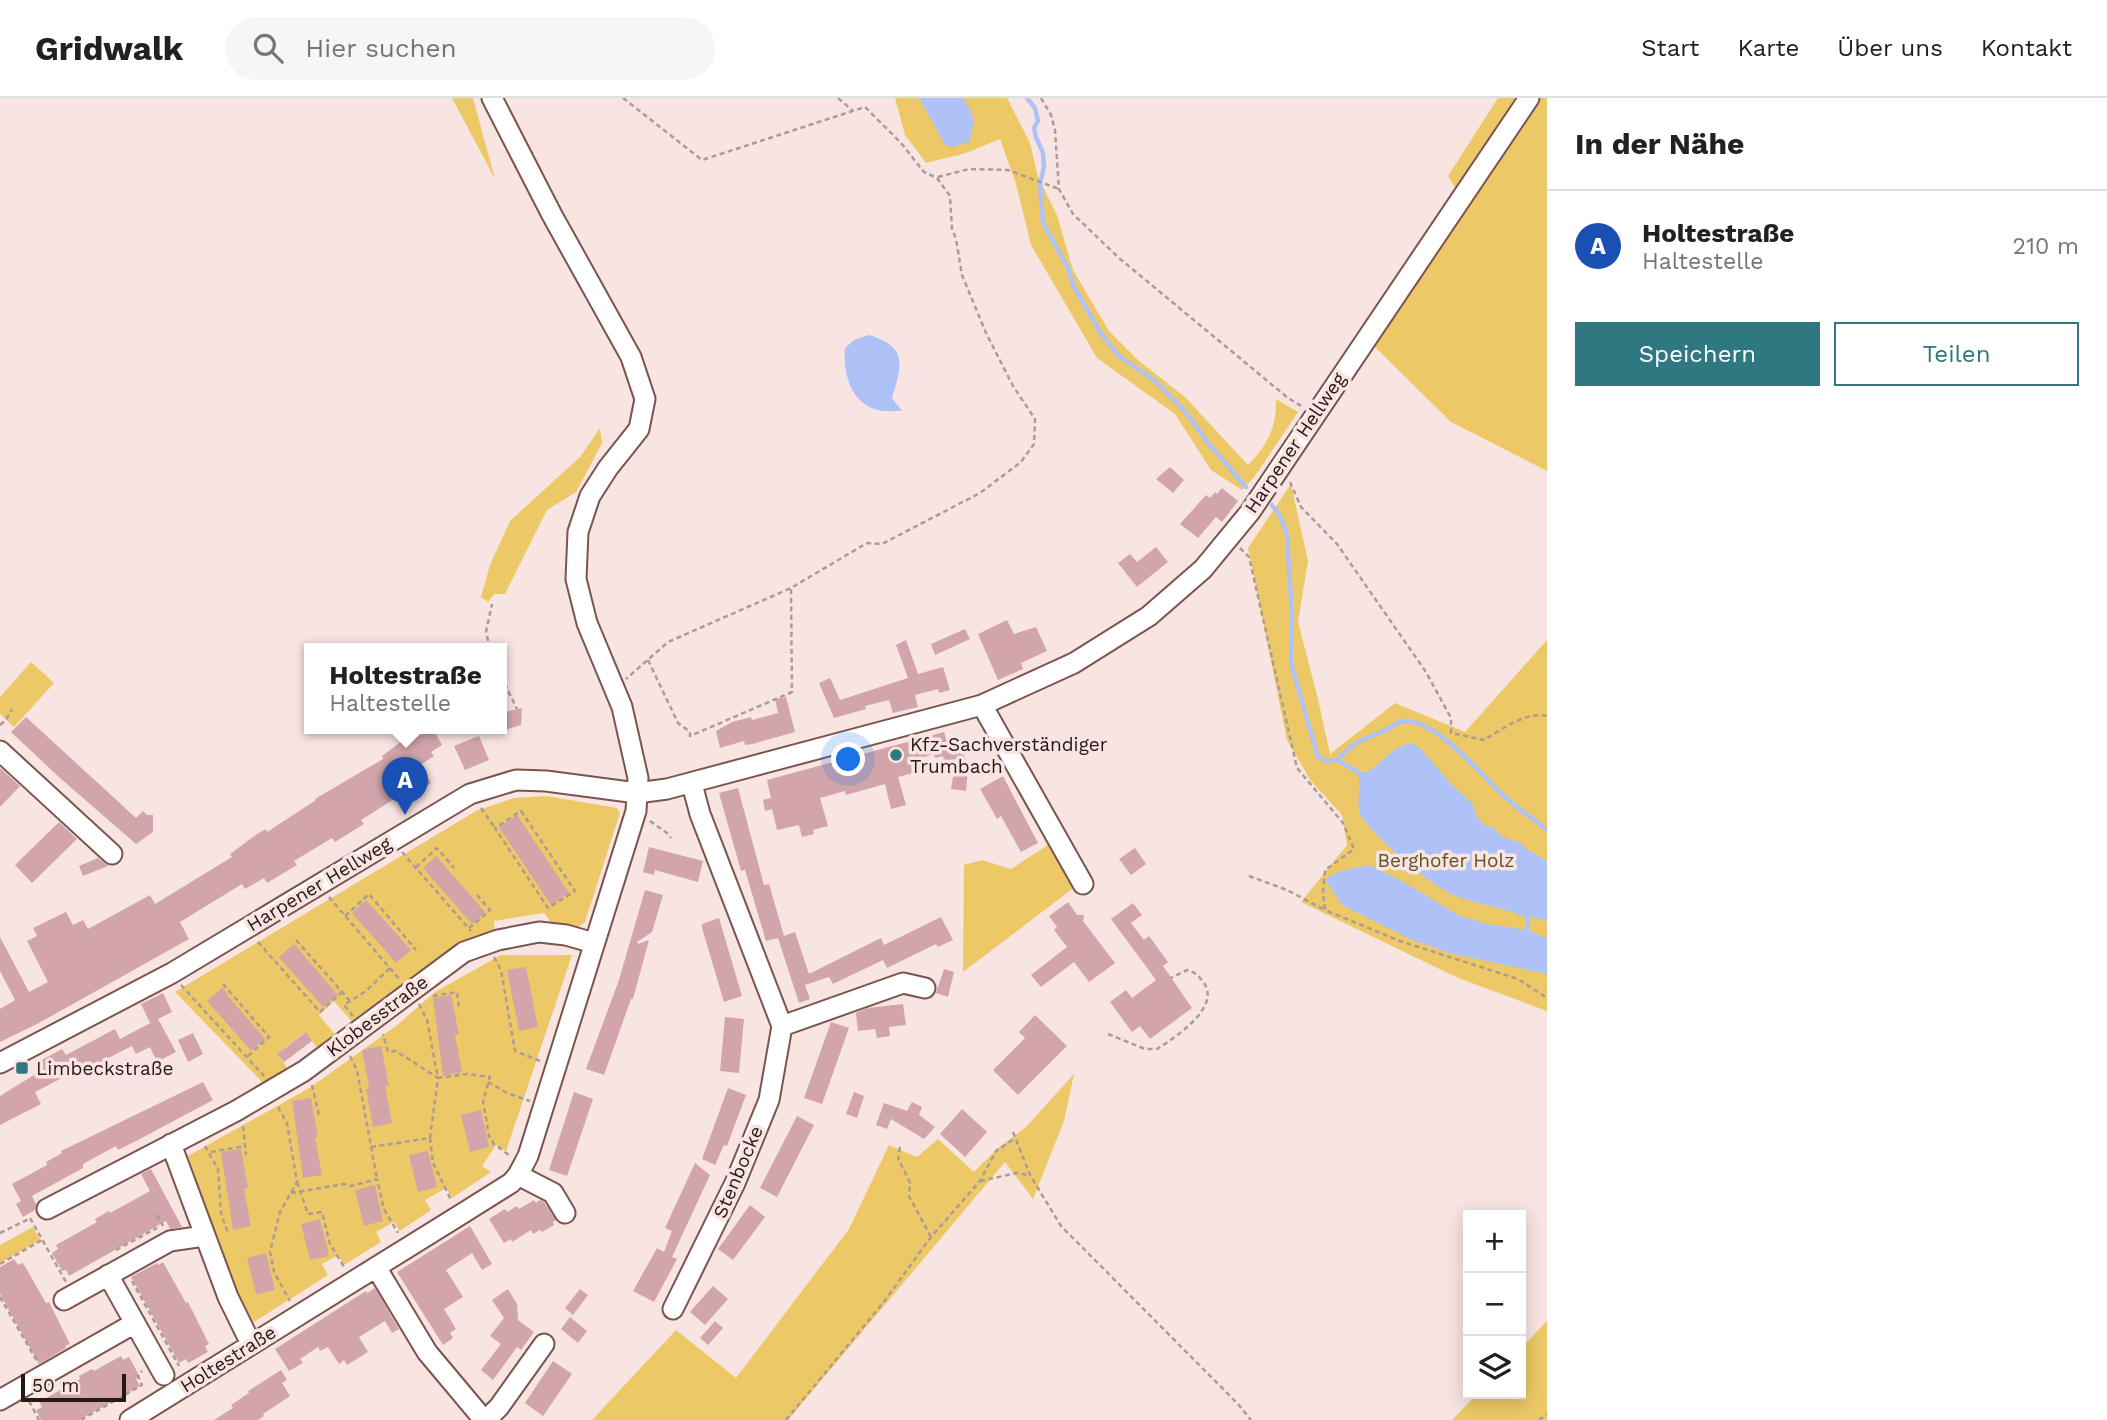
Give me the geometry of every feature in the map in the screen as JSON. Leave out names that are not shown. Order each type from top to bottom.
[{"type":"street","points":[[492,98],[552,215],[631,357],[645,399],[639,429],[590,496],[578,531],[576,579],[587,623],[622,707],[638,793],[636,811],[556,1067],[520,1170],[553,1193],[565,1213]]},
{"type":"street","name":"Harpener Hellweg","points":[[0,1063],[173,973],[470,794],[516,780],[546,781],[638,793],[692,784],[982,705],[1074,663],[1149,616],[1203,569],[1250,513],[1529,98]]},
{"type":"street","points":[[982,705],[1083,884]]},
{"type":"street","points":[[0,751],[112,854]]},
{"type":"street","points":[[692,784],[700,814],[782,1026],[904,984],[925,988]]},
{"type":"street","name":"Klobesstraße","points":[[38,1214],[236,1111],[303,1071],[464,952],[483,944],[539,932],[566,935],[594,943]]},
{"type":"street","name":"Stenbocke","points":[[673,1309],[735,1184],[769,1100],[782,1026]]},
{"type":"street","points":[[171,1144],[228,1297],[251,1345]]},
{"type":"street","name":"Holtestraße","points":[[130,1420],[511,1183],[520,1170]]},
{"type":"street","points":[[69,1298],[170,1241],[204,1236]]},
{"type":"street","points":[[376,1267],[427,1352],[485,1420],[499,1408],[544,1345]]},
{"type":"street","points":[[108,1275],[160,1369]]},
{"type":"street","points":[[0,1400],[135,1323]]},
{"type":"path","points":[[614,687],[631,676],[668,642],[791,588],[867,543],[882,544],[980,493],[1021,462],[1034,444],[1035,419],[1013,386],[986,333],[962,275],[952,229],[950,196],[937,178],[924,172],[901,143],[864,107],[702,160],[622,98]]},
{"type":"path","points":[[838,98],[853,111]]},
{"type":"path","points":[[1041,98],[1051,114],[1055,130],[1059,189],[1073,214],[1088,230],[1288,398],[1315,415]]},
{"type":"path","points":[[937,178],[969,169],[1008,170],[1059,189]]},
{"type":"path","points":[[1287,476],[1301,507],[1337,544],[1426,672],[1451,718],[1451,733],[1484,740],[1513,723],[1540,715],[1547,716]]},
{"type":"path","points":[[1239,548],[1249,557],[1297,768],[1343,823],[1354,849],[1325,870],[1325,910]]},
{"type":"path","points":[[648,660],[678,723],[690,732],[691,737],[792,692],[791,588]]},
{"type":"path","points":[[489,643],[486,632],[492,604]]},
{"type":"path","points":[[507,688],[517,709]]},
{"type":"path","points":[[0,725],[12,709]]},
{"type":"path","points":[[481,807],[548,908],[575,891],[522,811],[495,828]]},
{"type":"path","points":[[656,825],[671,838]]},
{"type":"path","points":[[416,867],[437,848],[454,868]]},
{"type":"path","points":[[402,852],[483,944],[501,970],[515,1051],[556,1067]]},
{"type":"path","points":[[1249,876],[1287,890],[1325,910],[1400,941],[1518,979],[1547,998]]},
{"type":"path","points":[[345,916],[369,894],[416,950]]},
{"type":"path","points":[[469,928],[491,910],[477,895]]},
{"type":"path","points":[[255,939],[320,1012],[342,992]]},
{"type":"path","points":[[296,940],[350,1001]]},
{"type":"path","points":[[390,968],[366,991],[344,1005],[384,1036],[388,1052],[396,1051],[438,1078],[430,1138],[433,1163],[460,1215]]},
{"type":"path","points":[[1108,1034],[1145,1049],[1157,1049],[1198,1017],[1208,998],[1207,988],[1200,978],[1187,970],[1171,978]]},
{"type":"path","points":[[179,982],[247,1057],[272,1090],[287,1123],[299,1192],[308,1214],[322,1212],[330,1244],[353,1281]]},
{"type":"path","points":[[223,984],[269,1037],[247,1057]]},
{"type":"path","points":[[429,997],[457,992],[459,1008]]},
{"type":"path","points":[[344,1041],[357,1070],[384,1209],[407,1248]]},
{"type":"path","points":[[303,1071],[314,1088],[319,1116]]},
{"type":"path","points":[[488,1082],[508,1093],[544,1105]]},
{"type":"path","points":[[483,1101],[489,1136],[520,1170]]},
{"type":"path","points":[[236,1111],[244,1128],[246,1155]]},
{"type":"path","points":[[197,1130],[218,1169],[221,1213],[228,1233]]},
{"type":"path","points":[[1013,1132],[1030,1175],[1061,1226],[1251,1419]]},
{"type":"path","points":[[371,1147],[430,1138]]},
{"type":"path","points":[[786,1420],[883,1303],[931,1237],[980,1181],[996,1151],[1014,1139]]},
{"type":"path","points":[[209,1152],[245,1146]]},
{"type":"path","points":[[900,1147],[898,1158],[910,1183],[909,1196],[931,1237]]},
{"type":"path","points":[[980,1181],[1017,1173],[1030,1175]]},
{"type":"path","points":[[291,1192],[344,1184],[351,1186],[377,1179]]},
{"type":"path","points":[[297,1182],[281,1212],[270,1252],[274,1272],[299,1316]]},
{"type":"path","points":[[0,1233],[38,1214],[42,1240],[69,1298]]},
{"type":"path","points":[[0,1264],[42,1240]]},
{"type":"path","points":[[0,1297],[44,1375]]},
{"type":"path","points":[[81,1420],[142,1385],[138,1376],[140,1372],[160,1369]]},
{"type":"path","points":[[21,1388],[39,1420]]},
{"type":"path","points":[[1539,1420],[1547,1415]]},
{"type":"green space","points":[[452,98],[473,98],[495,179]]},
{"type":"green space","points":[[895,98],[1007,98],[1030,143],[1038,177],[1057,215],[1073,270],[1109,331],[1138,360],[1186,398],[1248,465],[1261,451],[1273,427],[1276,399],[1298,412],[1255,476],[1242,490],[1211,470],[1175,414],[1097,358],[1031,245],[1016,184],[1000,139],[966,153],[926,163],[905,135]]},
{"type":"green space","points":[[1498,98],[1515,98],[1455,188],[1448,176]]},
{"type":"green space","points":[[1540,98],[1547,98],[1547,471],[1451,422],[1374,346]]},
{"type":"green space","points":[[600,428],[602,443],[576,492],[547,510],[505,594],[494,594],[488,602],[481,597],[490,565],[510,521],[580,457]]},
{"type":"green space","name":"Berghofer Holz","points":[[1291,484],[1308,561],[1298,622],[1330,754],[1395,703],[1465,732],[1547,640],[1547,1011],[1456,977],[1301,902],[1347,845],[1342,815],[1311,781],[1287,740],[1248,548]]},
{"type":"green space","points":[[31,662],[54,683],[14,727],[0,714],[0,697]]},
{"type":"green space","points":[[547,796],[617,808],[620,813],[585,922],[578,927],[553,925],[544,913],[494,921],[495,933],[354,1024],[334,1001],[319,1015],[337,1037],[320,1051],[305,1032],[278,1053],[290,1073],[268,1088],[175,992],[476,811],[514,798]]},
{"type":"green space","points":[[1054,841],[1080,883],[963,972],[964,865],[982,860],[1011,869]]},
{"type":"green space","points":[[501,955],[572,955],[506,1151],[496,1145],[482,1166],[491,1172],[452,1198],[446,1188],[425,1200],[431,1210],[400,1231],[394,1222],[376,1232],[381,1242],[344,1265],[338,1255],[322,1264],[328,1275],[254,1322],[237,1297],[188,1156],[311,1087],[396,1026],[435,992]]},
{"type":"green space","points":[[1074,1074],[1064,1121],[1033,1199],[1005,1162],[788,1420],[592,1420],[676,1330],[736,1378],[849,1229],[889,1145],[917,1157],[938,1139],[974,1172],[997,1149],[1027,1126]]},
{"type":"green space","points":[[33,1227],[40,1240],[0,1263],[0,1245]]},
{"type":"green space","points":[[1547,1321],[1547,1420],[1452,1420],[1472,1399],[1526,1399],[1526,1343]]},
{"type":"water","points":[[919,98],[963,98],[973,119],[969,142],[952,147],[945,145]]},
{"type":"water","points":[[869,335],[890,345],[896,352],[899,367],[892,398],[902,411],[874,409],[859,398],[849,383],[845,348],[854,340]]},
{"type":"water","points":[[1410,743],[1419,747],[1452,785],[1473,804],[1476,815],[1484,825],[1492,827],[1503,837],[1521,843],[1547,861],[1547,921],[1534,917],[1528,919],[1448,892],[1407,863],[1361,817],[1358,774],[1371,770],[1395,749]]},
{"type":"water","points":[[1369,865],[1402,881],[1458,915],[1486,924],[1527,930],[1547,938],[1547,974],[1449,953],[1410,939],[1342,905],[1325,879],[1340,871]]},
{"type":"building","points":[[1170,467],[1184,480],[1173,493],[1156,479]]},
{"type":"building","points":[[1222,488],[1238,501],[1222,522],[1216,517],[1198,538],[1180,524],[1206,495],[1210,498]]},
{"type":"building","points":[[1156,547],[1168,562],[1137,587],[1118,563],[1130,554],[1137,562]]},
{"type":"building","points":[[1007,620],[1014,634],[1036,627],[1047,651],[1021,663],[1023,669],[998,680],[978,634]]},
{"type":"building","points":[[965,629],[970,639],[935,655],[931,644]]},
{"type":"building","points":[[906,640],[918,674],[943,667],[950,690],[939,693],[938,689],[915,695],[918,707],[893,713],[889,700],[834,718],[819,683],[830,678],[840,700],[908,678],[896,645]]},
{"type":"building","points":[[786,697],[795,732],[752,744],[745,745],[744,741],[720,748],[716,731],[732,722],[778,713],[775,699]]},
{"type":"building","points":[[522,708],[521,725],[507,729],[507,712]]},
{"type":"building","points":[[26,717],[136,818],[143,811],[147,815],[153,815],[153,832],[136,844],[60,778],[11,732]]},
{"type":"building","points":[[944,732],[948,745],[958,742],[959,737],[968,770],[966,791],[951,789],[956,759],[944,762],[943,756],[935,758],[934,754],[910,761],[913,773],[898,777],[906,805],[891,809],[885,784],[846,795],[845,791],[820,798],[828,826],[813,830],[814,834],[802,837],[799,825],[777,830],[772,809],[765,811],[763,800],[771,798],[767,780]]},
{"type":"building","points":[[411,734],[436,734],[442,745],[431,752],[434,756],[420,765],[431,783],[402,802],[399,796],[361,820],[364,824],[335,842],[332,838],[294,861],[297,865],[267,883],[264,878],[245,889],[242,884],[180,922],[189,939],[0,1042],[0,1009],[15,1000],[0,971],[0,937],[29,992],[48,982],[27,941],[37,936],[33,928],[66,912],[73,925],[83,920],[88,929],[150,895],[155,904],[232,857],[230,854],[257,834],[266,829],[267,832],[315,799],[383,759],[382,756]]},
{"type":"building","points":[[479,736],[489,760],[465,770],[454,746]]},
{"type":"building","points":[[0,768],[20,786],[0,807]]},
{"type":"building","points":[[1003,776],[1038,843],[1021,852],[1001,816],[997,819],[980,789]]},
{"type":"building","points":[[738,788],[764,885],[769,884],[784,936],[795,932],[809,974],[881,938],[884,945],[941,917],[953,940],[938,947],[936,944],[887,968],[883,960],[833,984],[829,977],[805,985],[810,999],[799,1003],[778,938],[766,941],[745,870],[741,871],[719,793]]},
{"type":"building","points":[[517,815],[569,893],[551,905],[499,827]]},
{"type":"building","points":[[59,822],[77,839],[32,883],[15,865]]},
{"type":"building","points":[[649,847],[703,861],[698,882],[655,870],[654,875],[643,872]]},
{"type":"building","points":[[1135,848],[1146,864],[1131,875],[1119,859]]},
{"type":"building","points":[[436,856],[485,912],[472,924],[423,868]]},
{"type":"building","points":[[98,858],[108,866],[83,876],[79,866]]},
{"type":"building","points":[[645,890],[663,895],[652,932],[637,942],[638,944],[649,940],[633,999],[604,1075],[586,1069],[619,980]]},
{"type":"building","points":[[366,900],[411,950],[396,963],[352,913]]},
{"type":"building","points":[[1068,902],[1077,915],[1084,915],[1083,921],[1115,963],[1089,982],[1074,962],[1041,987],[1031,975],[1067,947],[1054,930],[1057,927],[1049,916]]},
{"type":"building","points":[[1133,903],[1142,915],[1131,923],[1144,940],[1149,936],[1168,962],[1163,966],[1192,1008],[1150,1039],[1140,1026],[1132,1032],[1110,1002],[1126,990],[1132,998],[1156,980],[1111,919]]},
{"type":"building","points":[[719,918],[742,996],[724,1002],[702,928],[702,924]]},
{"type":"building","points":[[294,944],[338,995],[323,1007],[279,957]]},
{"type":"building","points":[[526,967],[538,1027],[519,1031],[507,970]]},
{"type":"building","points":[[944,969],[954,972],[948,997],[936,993]]},
{"type":"building","points":[[223,987],[265,1039],[251,1051],[207,1001]]},
{"type":"building","points":[[163,993],[172,1012],[150,1023],[141,1004]]},
{"type":"building","points":[[451,995],[459,1034],[455,1035],[462,1072],[443,1076],[433,998]]},
{"type":"building","points":[[903,1004],[906,1025],[889,1027],[890,1036],[877,1038],[875,1029],[858,1031],[856,1013],[868,1008]]},
{"type":"building","points":[[1035,1015],[1067,1046],[1018,1095],[993,1070],[1025,1038],[1019,1032]]},
{"type":"building","points":[[725,1017],[744,1019],[739,1073],[720,1071]]},
{"type":"building","points":[[158,1019],[176,1052],[157,1062],[150,1047],[136,1054],[132,1046],[35,1092],[41,1104],[0,1125],[0,1096],[42,1070],[38,1062],[62,1049],[66,1055],[115,1029],[120,1039]]},
{"type":"building","points":[[831,1022],[849,1028],[822,1104],[804,1098]]},
{"type":"building","points":[[306,1032],[312,1041],[284,1062],[277,1054]]},
{"type":"building","points":[[193,1033],[203,1054],[188,1062],[178,1040]]},
{"type":"building","points":[[381,1046],[389,1086],[385,1086],[392,1123],[373,1127],[362,1050]]},
{"type":"building","points":[[203,1082],[213,1100],[118,1150],[116,1146],[83,1164],[83,1168],[32,1196],[36,1204],[35,1210],[23,1217],[16,1204],[21,1201],[12,1184],[47,1165],[46,1162],[62,1153],[61,1151]]},
{"type":"building","points":[[728,1088],[746,1095],[727,1146],[724,1145],[715,1165],[702,1159]]},
{"type":"building","points":[[574,1092],[593,1099],[567,1176],[549,1170]]},
{"type":"building","points":[[854,1092],[864,1096],[857,1118],[846,1114]]},
{"type":"building","points":[[311,1098],[322,1175],[303,1178],[292,1101]]},
{"type":"building","points":[[912,1102],[922,1107],[919,1115],[935,1127],[924,1139],[891,1119],[887,1129],[876,1125],[884,1103],[907,1111]]},
{"type":"building","points":[[962,1109],[987,1132],[965,1157],[940,1134]]},
{"type":"building","points":[[481,1110],[489,1147],[470,1152],[461,1115]]},
{"type":"building","points":[[797,1116],[814,1125],[777,1197],[760,1188]]},
{"type":"building","points":[[241,1149],[248,1188],[244,1189],[251,1226],[233,1230],[221,1152]]},
{"type":"building","points":[[428,1151],[437,1187],[418,1192],[409,1155]]},
{"type":"building","points":[[695,1163],[710,1175],[672,1257],[677,1259],[654,1302],[633,1291],[657,1248],[664,1252],[672,1231],[665,1228]]},
{"type":"building","points":[[151,1169],[182,1227],[170,1229],[166,1221],[69,1276],[66,1270],[62,1271],[52,1253],[58,1249],[56,1245],[97,1222],[95,1219],[150,1191],[141,1174]]},
{"type":"building","points":[[375,1185],[383,1221],[364,1226],[355,1190]]},
{"type":"building","points":[[534,1200],[536,1203],[540,1200],[544,1202],[556,1220],[554,1225],[533,1234],[531,1230],[512,1242],[511,1239],[504,1243],[489,1219],[505,1209],[507,1212],[517,1206],[519,1209]]},
{"type":"building","points":[[750,1205],[765,1217],[733,1260],[718,1249]]},
{"type":"building","points":[[320,1219],[329,1256],[310,1260],[301,1224]]},
{"type":"building","points":[[470,1226],[492,1264],[482,1270],[472,1253],[446,1270],[463,1297],[444,1309],[456,1329],[450,1333],[453,1338],[443,1345],[397,1272]]},
{"type":"building","points":[[266,1253],[275,1290],[256,1294],[247,1258]]},
{"type":"building","points":[[14,1259],[18,1265],[23,1263],[46,1303],[49,1302],[70,1344],[39,1364],[0,1294],[0,1267]]},
{"type":"building","points":[[163,1262],[186,1303],[188,1302],[209,1344],[205,1346],[208,1352],[188,1363],[186,1359],[179,1363],[131,1277]]},
{"type":"building","points":[[713,1286],[728,1299],[705,1325],[690,1312]]},
{"type":"building","points":[[375,1288],[399,1329],[392,1333],[385,1321],[359,1337],[368,1352],[347,1365],[344,1360],[339,1364],[328,1347],[320,1351],[318,1347],[300,1359],[303,1363],[289,1371],[275,1349],[366,1291],[367,1293]]},
{"type":"building","points":[[508,1289],[517,1304],[518,1320],[534,1332],[521,1350],[517,1347],[493,1380],[481,1370],[501,1344],[490,1336],[504,1318],[492,1300]]},
{"type":"building","points":[[580,1289],[588,1295],[573,1315],[565,1308]]},
{"type":"building","points":[[570,1317],[587,1331],[578,1343],[561,1329]]},
{"type":"building","points":[[715,1321],[723,1328],[708,1345],[700,1338]]},
{"type":"building","points":[[121,1356],[123,1360],[129,1357],[140,1377],[136,1379],[140,1386],[79,1420],[41,1420],[36,1410],[42,1407],[39,1402],[80,1379],[79,1376]]},
{"type":"building","points":[[553,1361],[572,1374],[543,1416],[525,1403]]},
{"type":"building","points":[[281,1370],[287,1380],[282,1383],[290,1396],[263,1414],[264,1416],[258,1420],[214,1420],[233,1408],[231,1405],[249,1393],[248,1391]]},
{"type":"waterway","points":[[1027,98],[1035,108],[1038,121],[1034,128],[1043,153],[1044,167],[1040,183],[1043,223],[1068,268],[1073,285],[1102,335],[1120,357],[1154,380],[1185,411],[1246,487]]},
{"type":"waterway","points":[[1272,505],[1280,516],[1287,535],[1292,616],[1291,663],[1318,757],[1327,761],[1337,760],[1362,740],[1398,723],[1413,722],[1442,737],[1509,800],[1547,830]]},
{"type":"waterway","points":[[1337,760],[1363,775]]},
{"type":"waterway","points":[[1527,930],[1528,919]]},
{"type":"place","name":"Kfz-Sachverständiger Trumbach","points":[[896,755]]},
{"type":"place","name":"Holtestraße","points":[[405,815]]},
{"type":"place","name":"Limbeckstraße","points":[[22,1068]]}]
